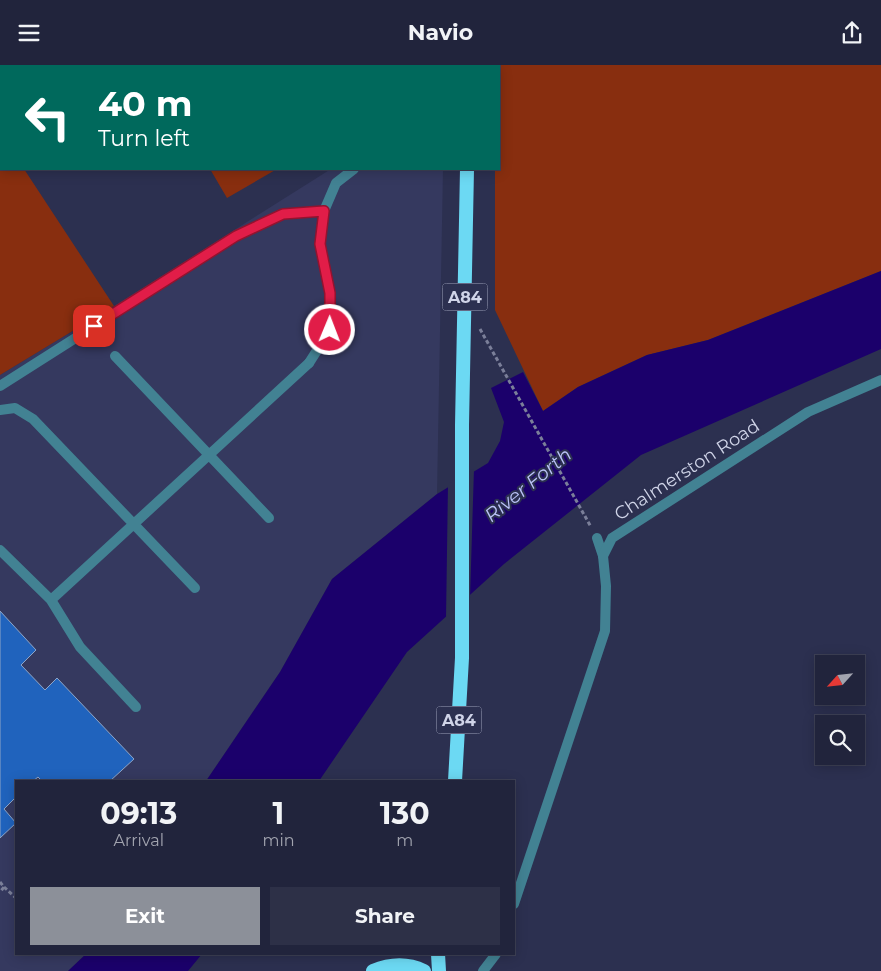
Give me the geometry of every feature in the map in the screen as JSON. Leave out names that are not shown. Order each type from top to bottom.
[{"type":"highway","name":"A84","points":[[455,780],[462,658],[462,425],[467,170]]},
{"type":"highway","points":[[373,971],[387,965],[397,955]]},
{"type":"highway","points":[[438,955],[439,971]]},
{"type":"highway","points":[[387,965],[414,966],[424,971]]},
{"type":"street","points":[[51,601],[309,363],[330,330],[330,293],[320,244],[324,211],[336,183],[353,170]]},
{"type":"street","points":[[0,386],[236,236],[283,214],[324,211]]},
{"type":"street","points":[[115,356],[269,518]]},
{"type":"street","name":"Chalmerston Road","points":[[604,556],[612,538],[808,412],[881,380]]},
{"type":"street","points":[[0,410],[15,408],[33,419],[195,589]]},
{"type":"street","points":[[515,901],[605,631],[606,586],[604,556],[597,538]]},
{"type":"street","points":[[0,550],[51,601],[80,647],[136,707]]},
{"type":"street","points":[[483,971],[495,955]]},
{"type":"path","points":[[465,304],[504,370],[597,538]]},
{"type":"path","points":[[0,882],[15,897]]},
{"type":"path","points":[[0,892],[4,887]]},
{"type":"shaded area","points":[[500,65],[881,65],[881,271],[708,340],[647,355],[578,387],[543,411],[495,310],[495,170],[500,170]]},
{"type":"shaded area","points":[[0,170],[25,170],[114,306],[0,375]]},
{"type":"shaded area","points":[[211,170],[275,170],[227,198]]},
{"type":"shaded area","points":[[329,170],[443,170],[437,494],[332,579],[280,672],[207,780],[15,780],[15,955],[85,955],[68,971],[0,971],[0,375],[114,306]]},
{"type":"water","name":"River Forth","points":[[881,271],[881,349],[641,455],[504,564],[407,652],[320,780],[207,780],[280,672],[332,579],[437,494],[488,463],[500,441],[504,422],[491,388],[523,372],[543,411],[578,387],[647,355],[708,340]]},
{"type":"water","points":[[85,955],[201,955],[188,971],[68,971]]},
{"type":"pier","points":[[474,468],[470,598],[446,620],[448,484]]},
{"type":"building","points":[[0,611],[36,650],[21,665],[45,690],[57,678],[134,759],[111,780],[41,780],[38,777],[34,780],[15,780],[15,798],[4,809],[15,824],[0,838]]},
{"type":"route","points":[[94,326],[236,236],[283,214],[324,211],[320,244],[330,293],[330,330]]}]
